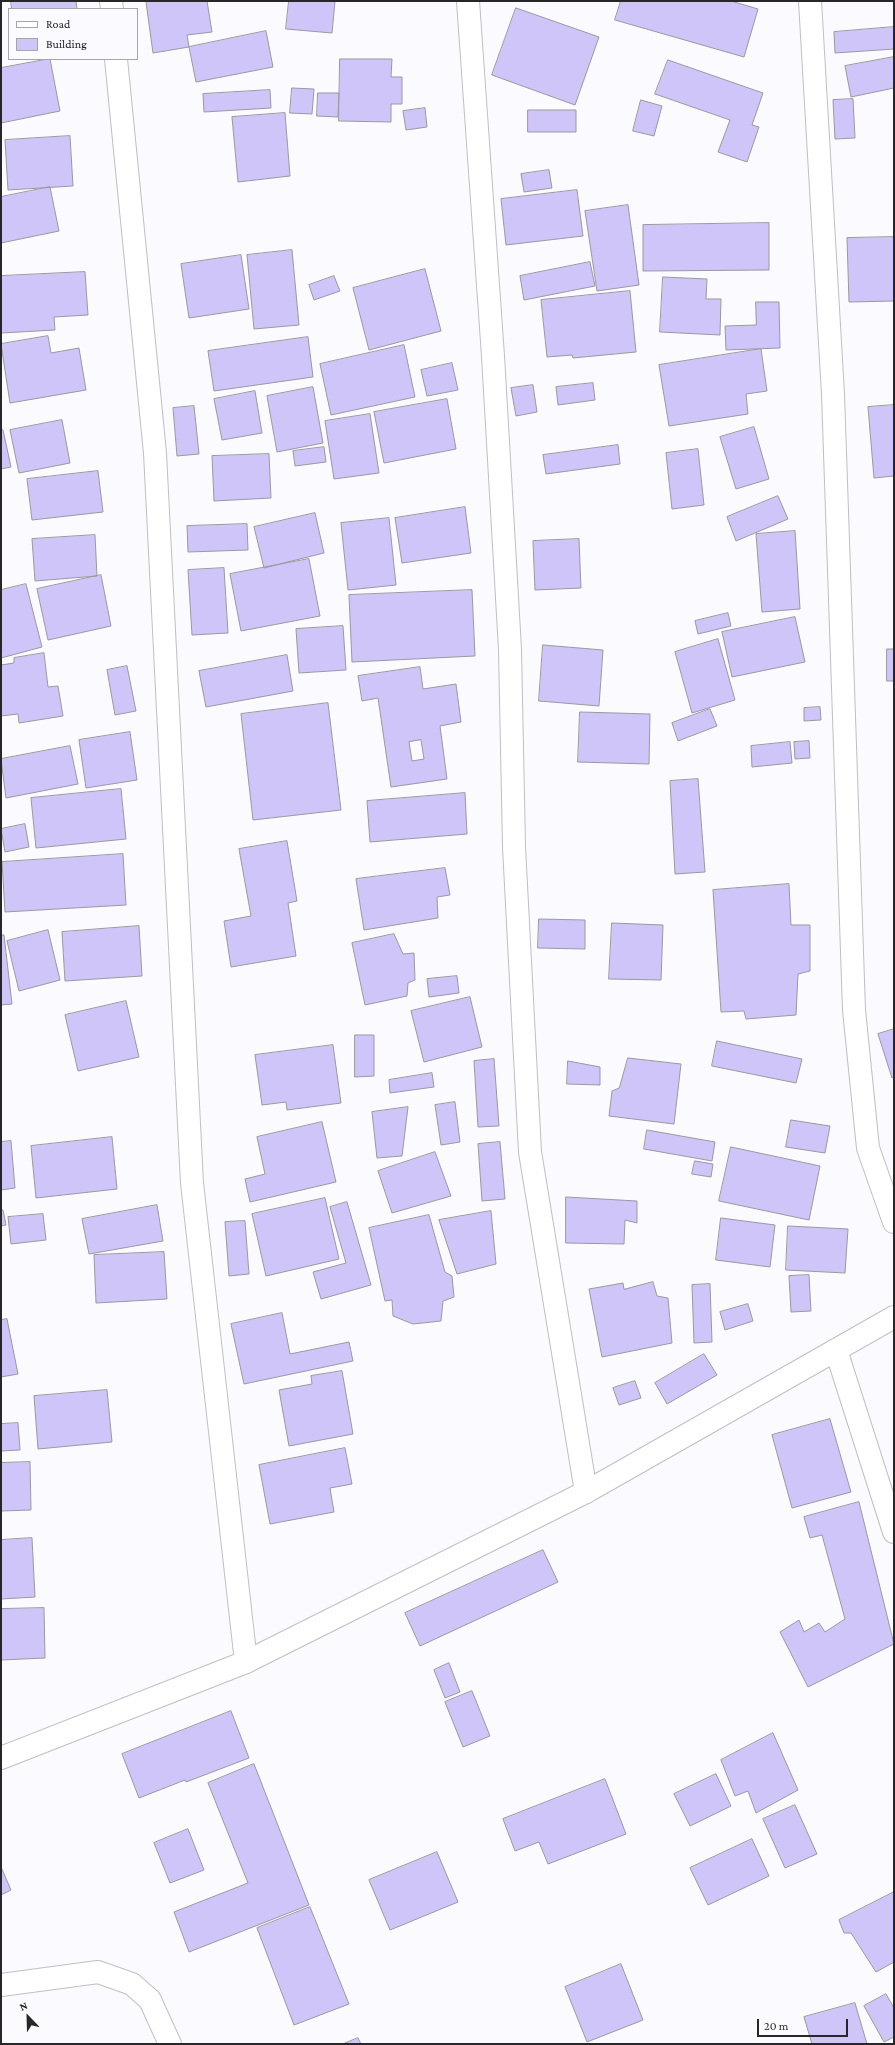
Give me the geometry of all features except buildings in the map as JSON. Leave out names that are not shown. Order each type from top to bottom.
[{"type":"street","points":[[468,1],[493,356],[510,649],[514,847],[530,1152],[586,1492]]},
{"type":"street","points":[[810,1],[833,394],[854,1010],[868,1148],[894,1222]]},
{"type":"street","points":[[116,60],[155,453],[192,1183],[246,1662]]},
{"type":"street","points":[[1,1758],[246,1662],[586,1492],[894,1317]]},
{"type":"street","points":[[836,1350],[894,1532]]},
{"type":"street","points":[[1,1985],[98,1972],[132,1984],[150,2000],[170,2044]]}]
